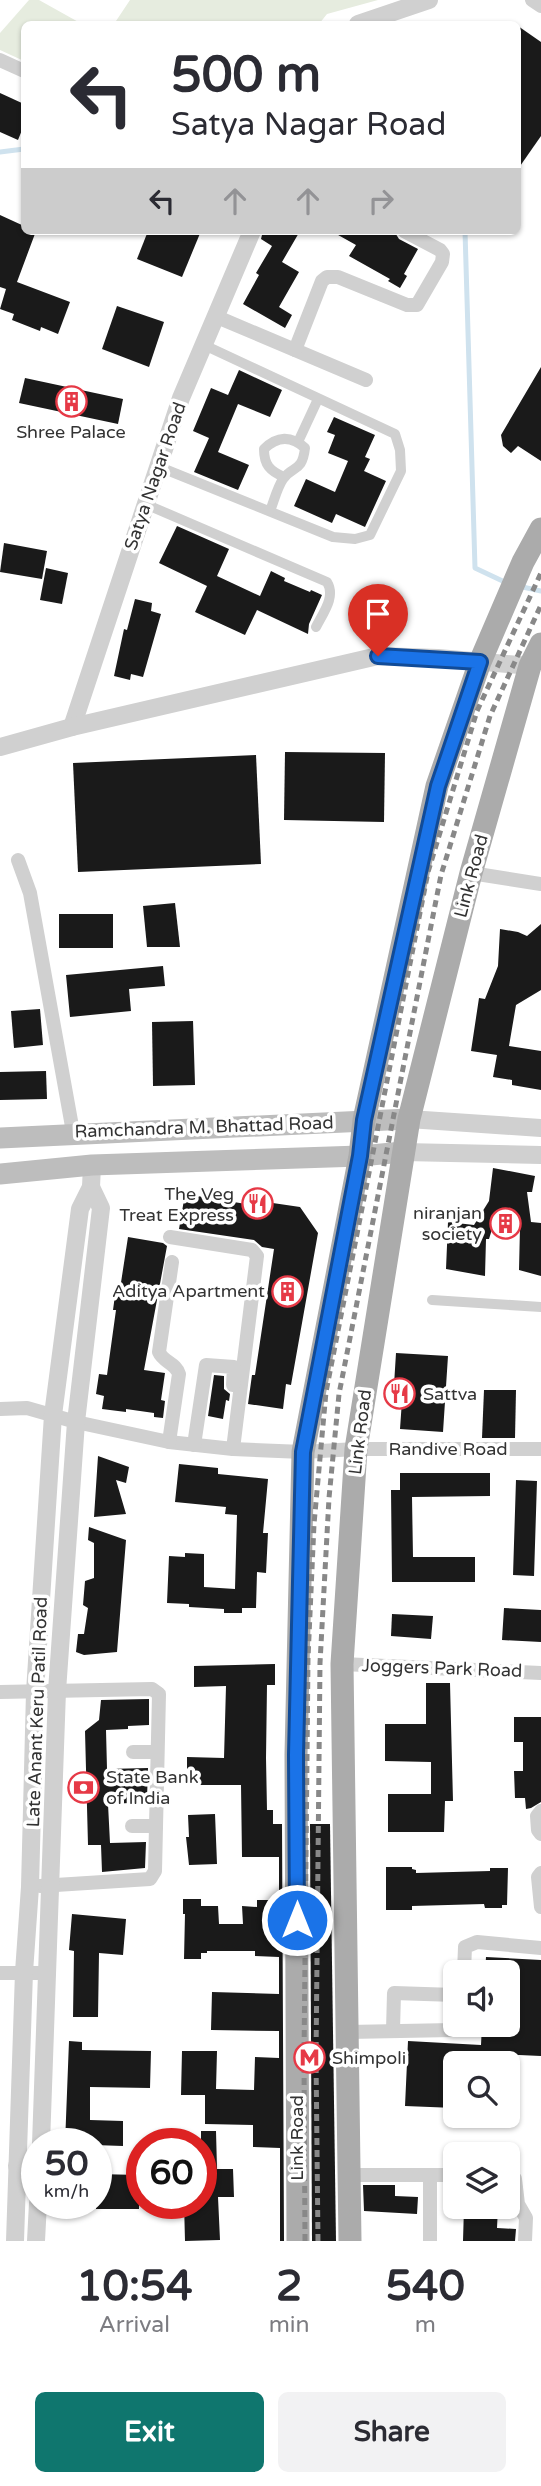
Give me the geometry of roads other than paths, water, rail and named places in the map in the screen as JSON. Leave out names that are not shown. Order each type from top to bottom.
[{"type":"main road","name":"Link Road","points":[[298,2241],[296,1755],[303,1452],[360,1156],[364,1120],[438,786],[480,662],[541,529]]},
{"type":"main road","name":"Link Road","points":[[350,2241],[342,1664],[356,1449],[409,1119],[471,873],[530,666],[541,644]]},
{"type":"main road","name":"Ramchandra M. Bhattad Road","points":[[0,1138],[73,1132],[409,1119]]},
{"type":"main road","points":[[322,1157],[324,1122]]},
{"type":"main road","name":"Ramchandra M. Bhattad Road","points":[[0,1174],[92,1165],[360,1156],[403,1152]]},
{"type":"street","points":[[367,21],[429,0]]},
{"type":"street","points":[[532,0],[541,6]]},
{"type":"street","points":[[0,60],[21,70]]},
{"type":"street","name":"Satya Nagar Road","points":[[72,727],[181,398],[251,235]]},
{"type":"street","points":[[295,350],[322,281],[327,276],[338,277],[413,307],[417,305],[442,262],[443,254],[412,235]]},
{"type":"street","points":[[217,317],[366,380]]},
{"type":"street","points":[[157,466],[333,537],[355,539],[370,535],[401,471],[400,450],[395,434],[204,345]]},
{"type":"street","points":[[298,442],[318,399]]},
{"type":"street","points":[[270,511],[284,477],[295,471],[304,460],[305,448],[286,438],[274,440],[264,449],[264,460],[272,472],[284,477]]},
{"type":"street","points":[[145,504],[327,582],[331,596],[316,627]]},
{"type":"street","points":[[0,747],[72,727],[378,656],[530,666]]},
{"type":"street","points":[[18,860],[30,893],[73,1132]]},
{"type":"street","points":[[471,873],[541,884]]},
{"type":"street","points":[[409,1119],[541,1128]]},
{"type":"street","points":[[403,1152],[541,1156]]},
{"type":"street","name":"Late Anant Keru Patil Road","points":[[42,2128],[57,1691],[76,1422],[100,1208],[91,1187],[92,1165]]},
{"type":"street","name":"Late Anant Keru Patil Road","points":[[15,2241],[35,1692],[53,1415],[79,1209],[91,1187]]},
{"type":"street","points":[[170,1237],[253,1250],[257,1256],[228,1449]]},
{"type":"street","points":[[169,1442],[179,1374],[178,1368],[159,1352],[172,1262]]},
{"type":"street","points":[[432,1300],[541,1307]]},
{"type":"street","points":[[194,1445],[206,1366],[211,1364],[234,1367],[235,1372],[228,1449]]},
{"type":"street","name":"Randive Road","points":[[0,1409],[27,1409],[169,1442],[228,1449],[303,1452],[356,1449],[541,1450]]},
{"type":"street","name":"Joggers Park Road","points":[[342,1664],[541,1673]]},
{"type":"street","points":[[0,1692],[152,1689],[159,1694],[155,1871],[150,1879],[30,1886]]},
{"type":"street","points":[[133,1752],[158,1752]]},
{"type":"street","points":[[541,1811],[537,1816],[541,1834]]},
{"type":"street","points":[[132,1826],[156,1826]]},
{"type":"street","points":[[541,1873],[538,1877],[541,1907]]},
{"type":"street","points":[[464,1960],[465,1947],[477,1942],[541,1948]]},
{"type":"street","points":[[0,1973],[49,1973]]},
{"type":"street","points":[[393,2030],[394,1993],[443,1995]]},
{"type":"street","points":[[348,2032],[443,2030]]},
{"type":"street","points":[[349,2175],[443,2175]]},
{"type":"street","points":[[430,2175],[430,2241]]},
{"type":"street","points":[[520,2208],[526,2218],[526,2241]]},
{"type":"street","points":[[36,2241],[37,2219]]},
{"type":"waterway","points":[[0,152],[21,149]]},
{"type":"waterway","points":[[465,235],[475,568],[509,584]]},
{"type":"waterway","points":[[518,586],[541,591]]},
{"type":"railway","points":[[305,2241],[308,1658],[314,1524],[326,1392],[428,872],[477,711],[541,573]]},
{"type":"railway","points":[[318,2241],[316,2058],[320,1663],[329,1498],[339,1394],[441,875],[490,716],[541,605]]},
{"type":"place","name":"Shree Palace","points":[[71,401]]},
{"type":"place","name":"The Veg Treat Express","points":[[257,1204]]},
{"type":"place","name":"niranjan society","points":[[505,1223]]},
{"type":"place","name":"Aditya Apartment","points":[[288,1291]]},
{"type":"place","name":"Sattva","points":[[400,1394]]},
{"type":"place","name":"State Bank of India","points":[[83,1787]]},
{"type":"place","name":"Shimpoli","points":[[309,2058]]}]
